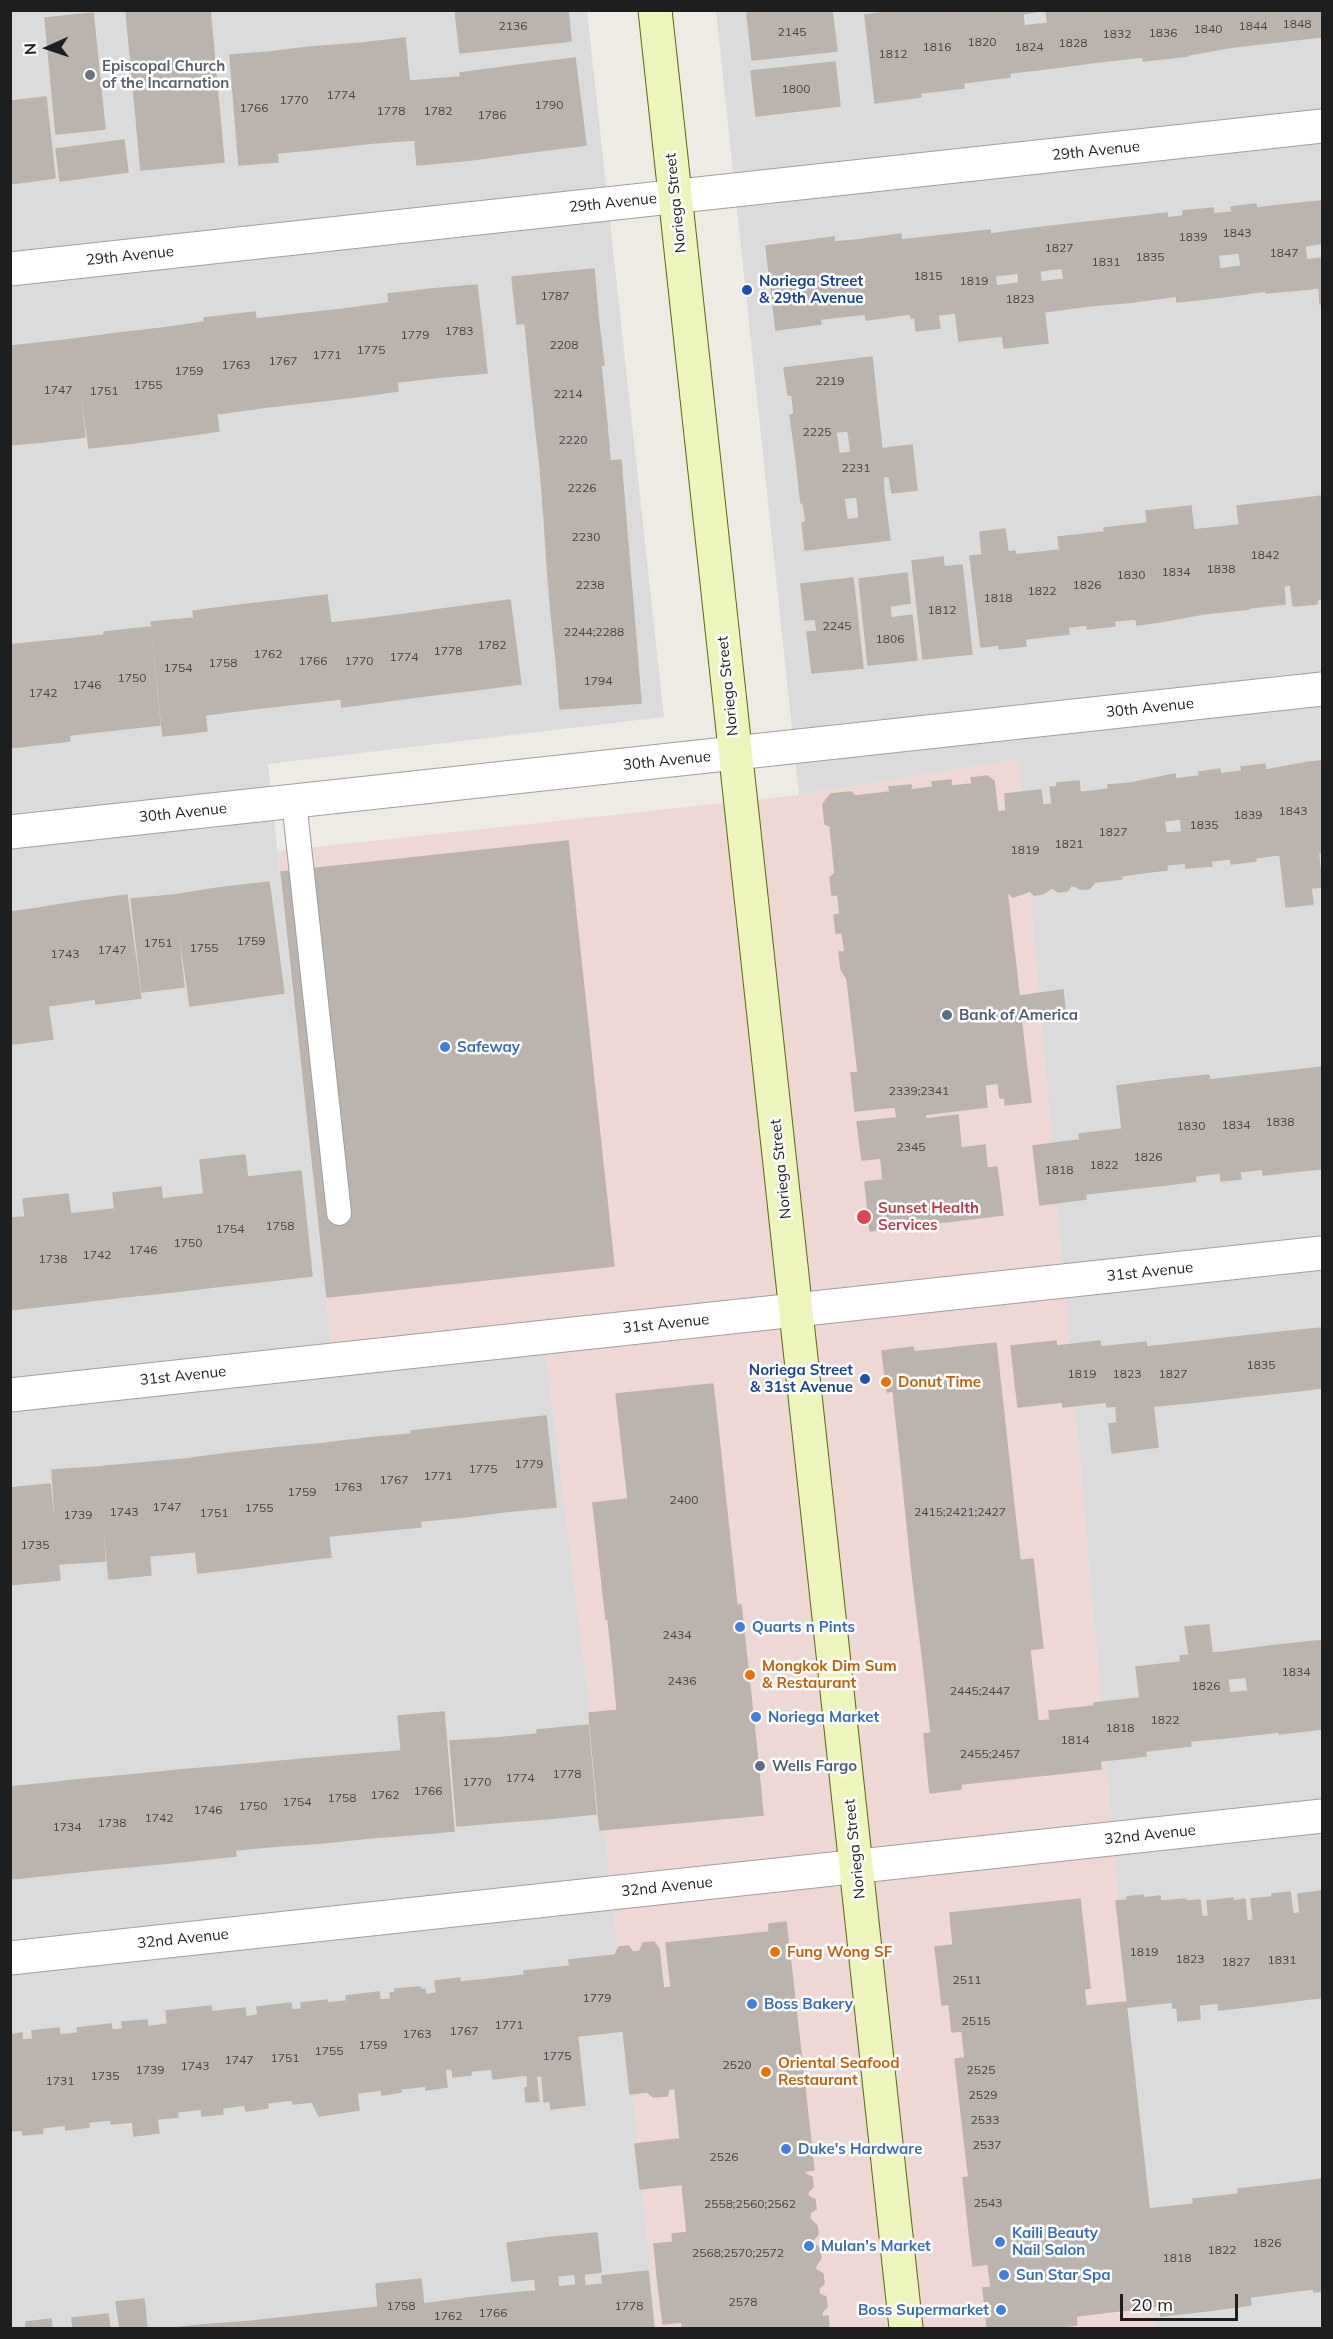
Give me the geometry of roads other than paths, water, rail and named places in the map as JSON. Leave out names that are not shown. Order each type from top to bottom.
[{"type":"street","name":"Noriega Street","points":[[656,10],[906,2328]]},
{"type":"street","name":"29th Avenue","points":[[10,269],[1323,126]]},
{"type":"street","name":"30th Avenue","points":[[10,831],[1323,689]]},
{"type":"street","name":"31st Avenue","points":[[10,1395],[1323,1253]]},
{"type":"street","name":"32nd Avenue","points":[[10,1958],[1323,1816]]},
{"type":"lane","points":[[294,801],[339,1213]]},
{"type":"place","name":"Episcopal Church of the Incarnation","points":[[90,75]]},
{"type":"place","name":"Noriega Street & 29th Avenue","points":[[747,290]]},
{"type":"place","name":"Bank of America","points":[[947,1015]]},
{"type":"place","name":"Safeway","points":[[445,1047]]},
{"type":"place","name":"Sunset Health Services","points":[[864,1217]]},
{"type":"place","name":"Noriega Street & 31st Avenue","points":[[865,1379]]},
{"type":"place","name":"Donut Time","points":[[886,1382]]},
{"type":"place","name":"Quarts n Pints","points":[[740,1627]]},
{"type":"place","name":"Mongkok Dim Sum & Restaurant","points":[[750,1675]]},
{"type":"place","name":"Noriega Market","points":[[756,1717]]},
{"type":"place","name":"Wells Fargo","points":[[760,1766]]},
{"type":"place","name":"Fung Wong SF","points":[[775,1952]]},
{"type":"place","name":"Boss Bakery","points":[[752,2004]]},
{"type":"place","name":"Oriental Seafood Restaurant","points":[[766,2072]]},
{"type":"place","name":"Duke's Hardware","points":[[786,2149]]},
{"type":"place","name":"Kaili Beauty Nail Salon","points":[[1000,2242]]},
{"type":"place","name":"Mulan's Market","points":[[809,2246]]},
{"type":"place","name":"Sun Star Spa","points":[[1004,2275]]},
{"type":"place","name":"Boss Supermarket","points":[[1001,2310]]}]
